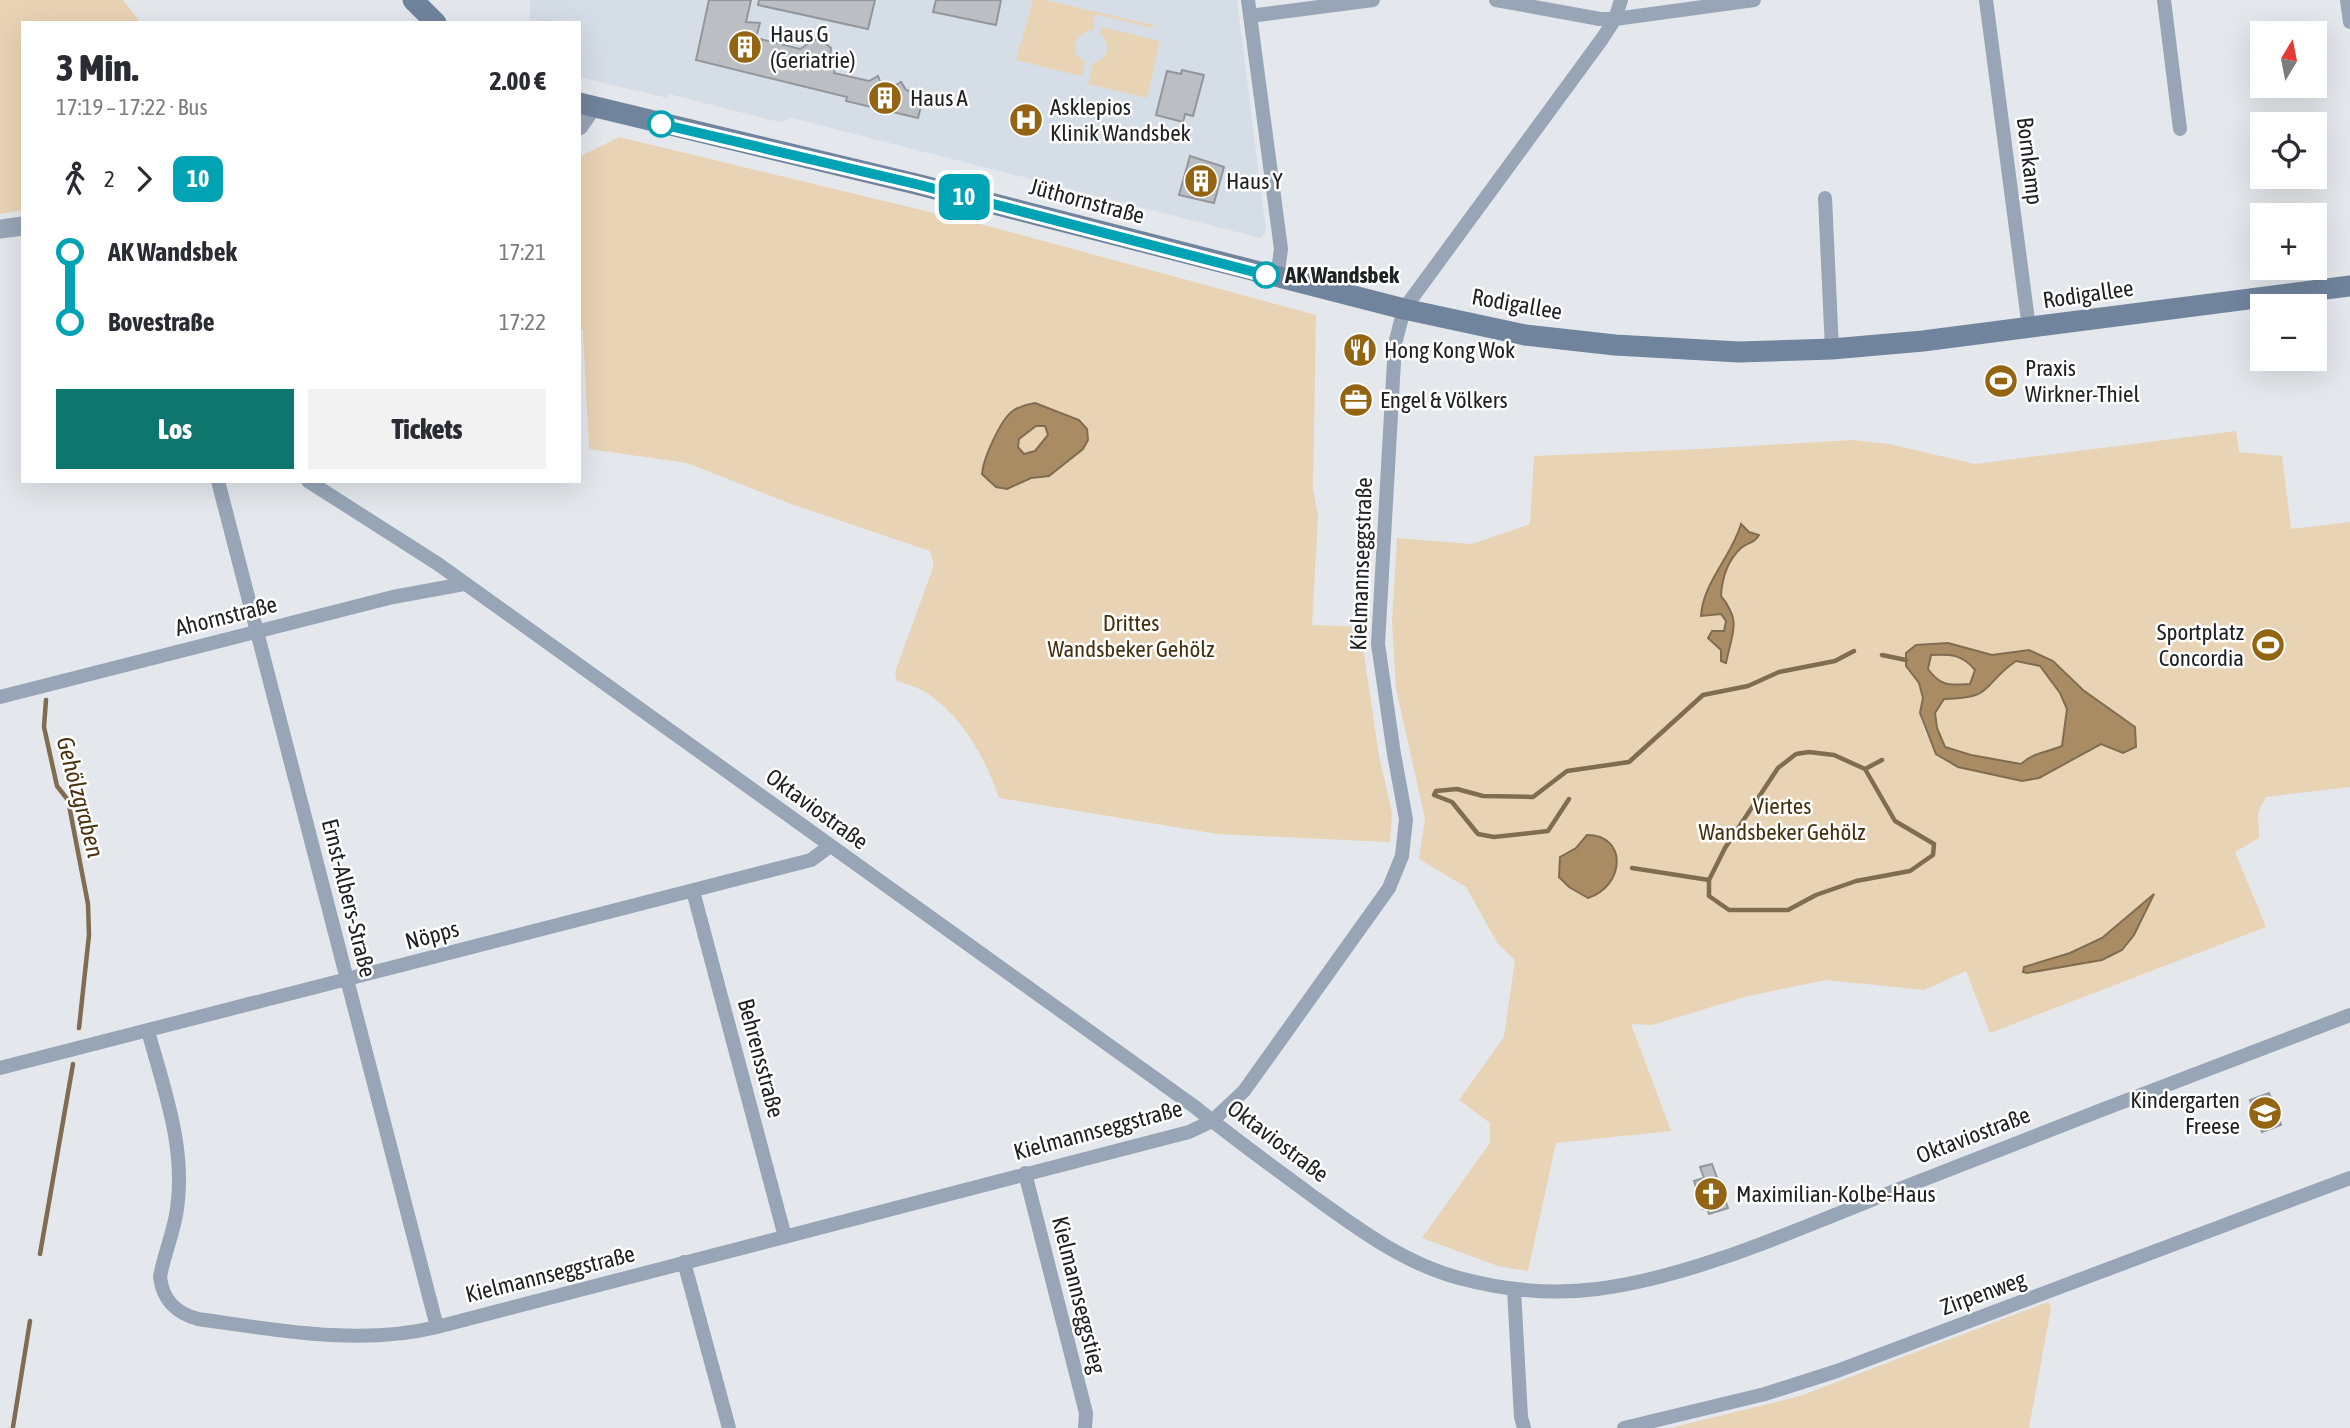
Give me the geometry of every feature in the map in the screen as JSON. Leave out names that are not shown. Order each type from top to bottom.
[{"type":"main road","points":[[413,0],[434,21]]},
{"type":"main road","name":"Jüthornstraße","points":[[584,107],[903,181],[1404,309]]},
{"type":"main road","name":"Rodigallee","points":[[1404,309],[1525,335],[1615,345],[1739,352],[1832,349],[2029,328],[2350,286]]},
{"type":"street","points":[[1248,0],[1281,249],[1277,278]]},
{"type":"street","points":[[1250,16],[1373,0]]},
{"type":"street","points":[[1496,0],[1600,19],[1754,0]]},
{"type":"street","name":"Kielmannseggstraße","points":[[148,1031],[171,1116],[178,1160],[177,1210],[160,1277],[168,1302],[176,1311],[187,1316],[211,1321],[354,1336],[412,1333],[437,1327],[1189,1132],[1212,1121],[1244,1091],[1389,888],[1402,856],[1406,819],[1378,644],[1395,344],[1404,309],[1615,19],[1621,0]]},
{"type":"street","name":"Bornkamp","points":[[1986,0],[2029,328]]},
{"type":"street","points":[[2164,0],[2180,129]]},
{"type":"street","points":[[2347,0],[2350,22]]},
{"type":"street","points":[[1825,198],[1832,349]]},
{"type":"street","points":[[0,229],[21,226]]},
{"type":"street","name":"Ernst-Albers-Straße","points":[[219,483],[437,1327]]},
{"type":"street","name":"Oktaviostraße","points":[[312,483],[464,584],[1353,1225],[1405,1257],[1458,1278],[1514,1290],[1573,1292],[1634,1283],[1729,1255],[2161,1085],[2350,1015]]},
{"type":"street","name":"Ahornstraße","points":[[0,697],[393,597],[464,584]]},
{"type":"street","name":"Nöpps","points":[[0,1068],[811,860],[830,846]]},
{"type":"street","name":"Behrensstraße","points":[[692,891],[785,1237]]},
{"type":"street","name":"Kielmannseggstieg","points":[[1025,1173],[1086,1413],[1085,1428]]},
{"type":"street","name":"Zirpenweg","points":[[1624,1428],[1765,1394],[1837,1371],[2350,1178]]},
{"type":"street","points":[[684,1262],[729,1428]]},
{"type":"street","points":[[1514,1290],[1521,1417],[1524,1428]]},
{"type":"shaded area","name":"Asklepios Klinik Wandsbek","points":[[530,0],[1237,0],[1266,231],[1261,238],[792,118],[779,122],[669,94],[667,98],[581,77],[581,21],[530,21]]},
{"type":"shaded area","points":[[1035,403],[1079,420],[1087,429],[1088,440],[1083,449],[1049,476],[1031,478],[1007,489],[996,487],[982,474],[989,449],[1009,414],[1024,405]],"holes":[[[1036,426],[1045,426],[1048,435],[1035,451],[1024,454],[1018,447],[1019,439]]]},
{"type":"shaded area","points":[[1741,524],[1749,532],[1759,535],[1736,553],[1724,576],[1721,596],[1731,613],[1734,628],[1726,663],[1721,661],[1721,650],[1708,638],[1712,631],[1724,631],[1726,621],[1721,614],[1701,616],[1712,580]]},
{"type":"shaded area","points":[[1948,643],[1992,655],[2029,650],[2053,661],[2083,690],[2135,727],[2136,747],[2123,753],[2101,744],[2039,778],[2022,781],[1958,767],[1936,754],[1920,713],[1923,698],[1919,683],[1906,666],[1906,653],[1916,645]],"holes":[[[1931,655],[1950,655],[1965,661],[1975,670],[1970,684],[1951,684],[1937,679],[1928,669]],[[2016,661],[2040,666],[2060,693],[2067,709],[2062,746],[2035,755],[2021,764],[1971,755],[1945,747],[1937,728],[1935,713],[1944,699],[1980,693]]]},
{"type":"shaded area","points":[[1587,835],[1600,837],[1610,843],[1617,862],[1609,883],[1588,898],[1569,887],[1559,877],[1560,857],[1576,848]]},
{"type":"shaded area","points":[[2154,894],[2134,935],[2122,950],[2102,960],[2023,972],[2024,967],[2070,953],[2102,938]]},
{"type":"green space","points":[[0,0],[123,0],[139,21],[21,21],[21,210],[0,214]]},
{"type":"green space","points":[[1033,0],[1045,0],[1153,25],[1152,28],[1095,14],[1093,30],[1081,35],[1076,45],[1076,54],[1085,62],[1081,76],[1016,60]]},
{"type":"green space","points":[[1102,27],[1160,41],[1147,98],[1088,84],[1093,63],[1103,58],[1107,51],[1106,42],[1100,33]]},
{"type":"green space","name":"Drittes Wandsbeker Gehölz","points":[[619,137],[988,226],[1316,315],[1313,489],[1318,516],[1312,625],[1360,627],[1379,756],[1392,813],[1390,842],[1218,834],[999,798],[980,753],[962,726],[927,693],[897,681],[895,672],[934,565],[930,551],[794,505],[687,463],[589,449],[583,330],[581,156]],"holes":[[[1035,403],[1060,412],[1081,425],[1088,440],[1050,472],[1031,477],[983,464],[997,434],[1015,411]]]},
{"type":"green space","points":[[1036,426],[1045,426],[1048,435],[1035,451],[1024,454],[1018,447],[1019,439]]},
{"type":"green space","name":"Viertes Wandsbeker Gehölz","points":[[2236,431],[2239,452],[2282,456],[2291,529],[2350,522],[2350,787],[2266,797],[2258,812],[2259,838],[2235,852],[2266,927],[1990,1033],[1966,971],[1924,990],[1826,980],[1748,996],[1652,1025],[1631,1024],[1671,1131],[1556,1143],[1528,1271],[1498,1266],[1422,1238],[1490,1143],[1490,1123],[1459,1100],[1504,1037],[1515,960],[1498,944],[1466,887],[1419,859],[1425,819],[1396,688],[1392,623],[1397,538],[1472,544],[1530,524],[1534,456],[1852,440],[1889,444],[1975,464]],"holes":[[[1741,524],[1749,532],[1759,535],[1732,559],[1722,583],[1721,596],[1733,610],[1721,650],[1715,645],[1724,630],[1723,618],[1721,614],[1701,616],[1701,607]],[[1948,643],[1992,655],[2029,650],[2053,661],[2083,690],[2134,727],[2123,753],[2101,744],[2039,778],[2022,781],[1958,767],[1936,754],[1920,713],[1923,698],[1916,645]]]},
{"type":"green space","points":[[1946,654],[1962,658],[1975,670],[1970,684],[1942,682],[1928,669],[1930,655]]},
{"type":"green space","points":[[2016,660],[2040,666],[2060,693],[2067,709],[2062,746],[2035,755],[2021,764],[1971,755],[1945,747],[1937,728],[1935,712],[1944,699],[1980,693]]},
{"type":"green space","points":[[2048,1302],[2051,1308],[2029,1428],[1670,1428],[1800,1396]]},
{"type":"building","name":"Haus G (Geriatrie)","points":[[709,0],[751,0],[746,22],[760,23],[756,38],[800,49],[814,40],[821,40],[831,48],[829,65],[836,67],[834,73],[869,81],[878,76],[881,84],[893,87],[901,82],[906,90],[924,94],[918,118],[846,101],[847,97],[696,60]]},
{"type":"building","points":[[759,0],[875,0],[868,29],[758,5]]},
{"type":"building","points":[[936,0],[1001,0],[996,25],[933,12]]},
{"type":"building","points":[[1182,70],[1204,75],[1193,116],[1185,114],[1183,122],[1156,115],[1167,71],[1181,74]]},
{"type":"building","name":"Haus Y","points":[[1190,156],[1224,167],[1214,203],[1179,195]]},
{"type":"building","name":"Kindergarten Freese","points":[[2269,1093],[2281,1125],[2262,1132],[2250,1100]]},
{"type":"building","name":"Maximilian-Kolbe-Haus","points":[[1712,1164],[1728,1208],[1709,1214],[1707,1208],[1703,1209],[1694,1181],[1704,1178],[1700,1167]]},
{"type":"waterway","points":[[1569,799],[1548,831],[1494,837],[1478,834],[1452,802],[1434,795],[1436,791],[1457,789],[1483,796],[1533,797],[1567,771],[1629,762],[1703,695],[1748,686],[1779,672],[1835,661],[1854,651]]},
{"type":"waterway","points":[[1882,655],[1906,660]]},
{"type":"waterway","name":"Gehölzgraben","points":[[46,700],[44,727],[57,786],[68,800],[88,904],[89,935],[79,1028]]},
{"type":"waterway","points":[[1809,752],[1834,755],[1865,769],[1895,821],[1934,844],[1933,855],[1910,871],[1856,881],[1816,895],[1788,910],[1729,910],[1709,896],[1709,880],[1725,848],[1778,768],[1796,754],[1809,752]]},
{"type":"waterway","points":[[1865,769],[1882,760]]},
{"type":"waterway","points":[[1632,868],[1709,880]]},
{"type":"waterway","name":"Gehölzgraben","points":[[40,1254],[73,1064]]},
{"type":"waterway","name":"Gehölzgraben","points":[[13,1427],[30,1321]]},
{"type":"bus line","name":"10","points":[[661,124],[719,135],[916,184],[1266,275]]},
{"type":"place","name":"Haus G (Geriatrie)","points":[[745,47]]},
{"type":"place","name":"Haus A","points":[[885,98]]},
{"type":"place","name":"Asklepios Klinik Wandsbek","points":[[1026,120]]},
{"type":"place","name":"Haus Y","points":[[1201,181]]},
{"type":"place","name":"AK Wandsbek","points":[[1266,275]]},
{"type":"place","name":"Hong Kong Wok","points":[[1360,350]]},
{"type":"place","name":"Praxis Wirkner-Thiel","points":[[2001,381]]},
{"type":"place","name":"Engel & Völkers","points":[[1356,400]]},
{"type":"place","name":"Sportplatz Concordia","points":[[2268,645]]},
{"type":"place","name":"Kindergarten Freese","points":[[2265,1113]]},
{"type":"place","name":"Maximilian-Kolbe-Haus","points":[[1711,1194]]}]
